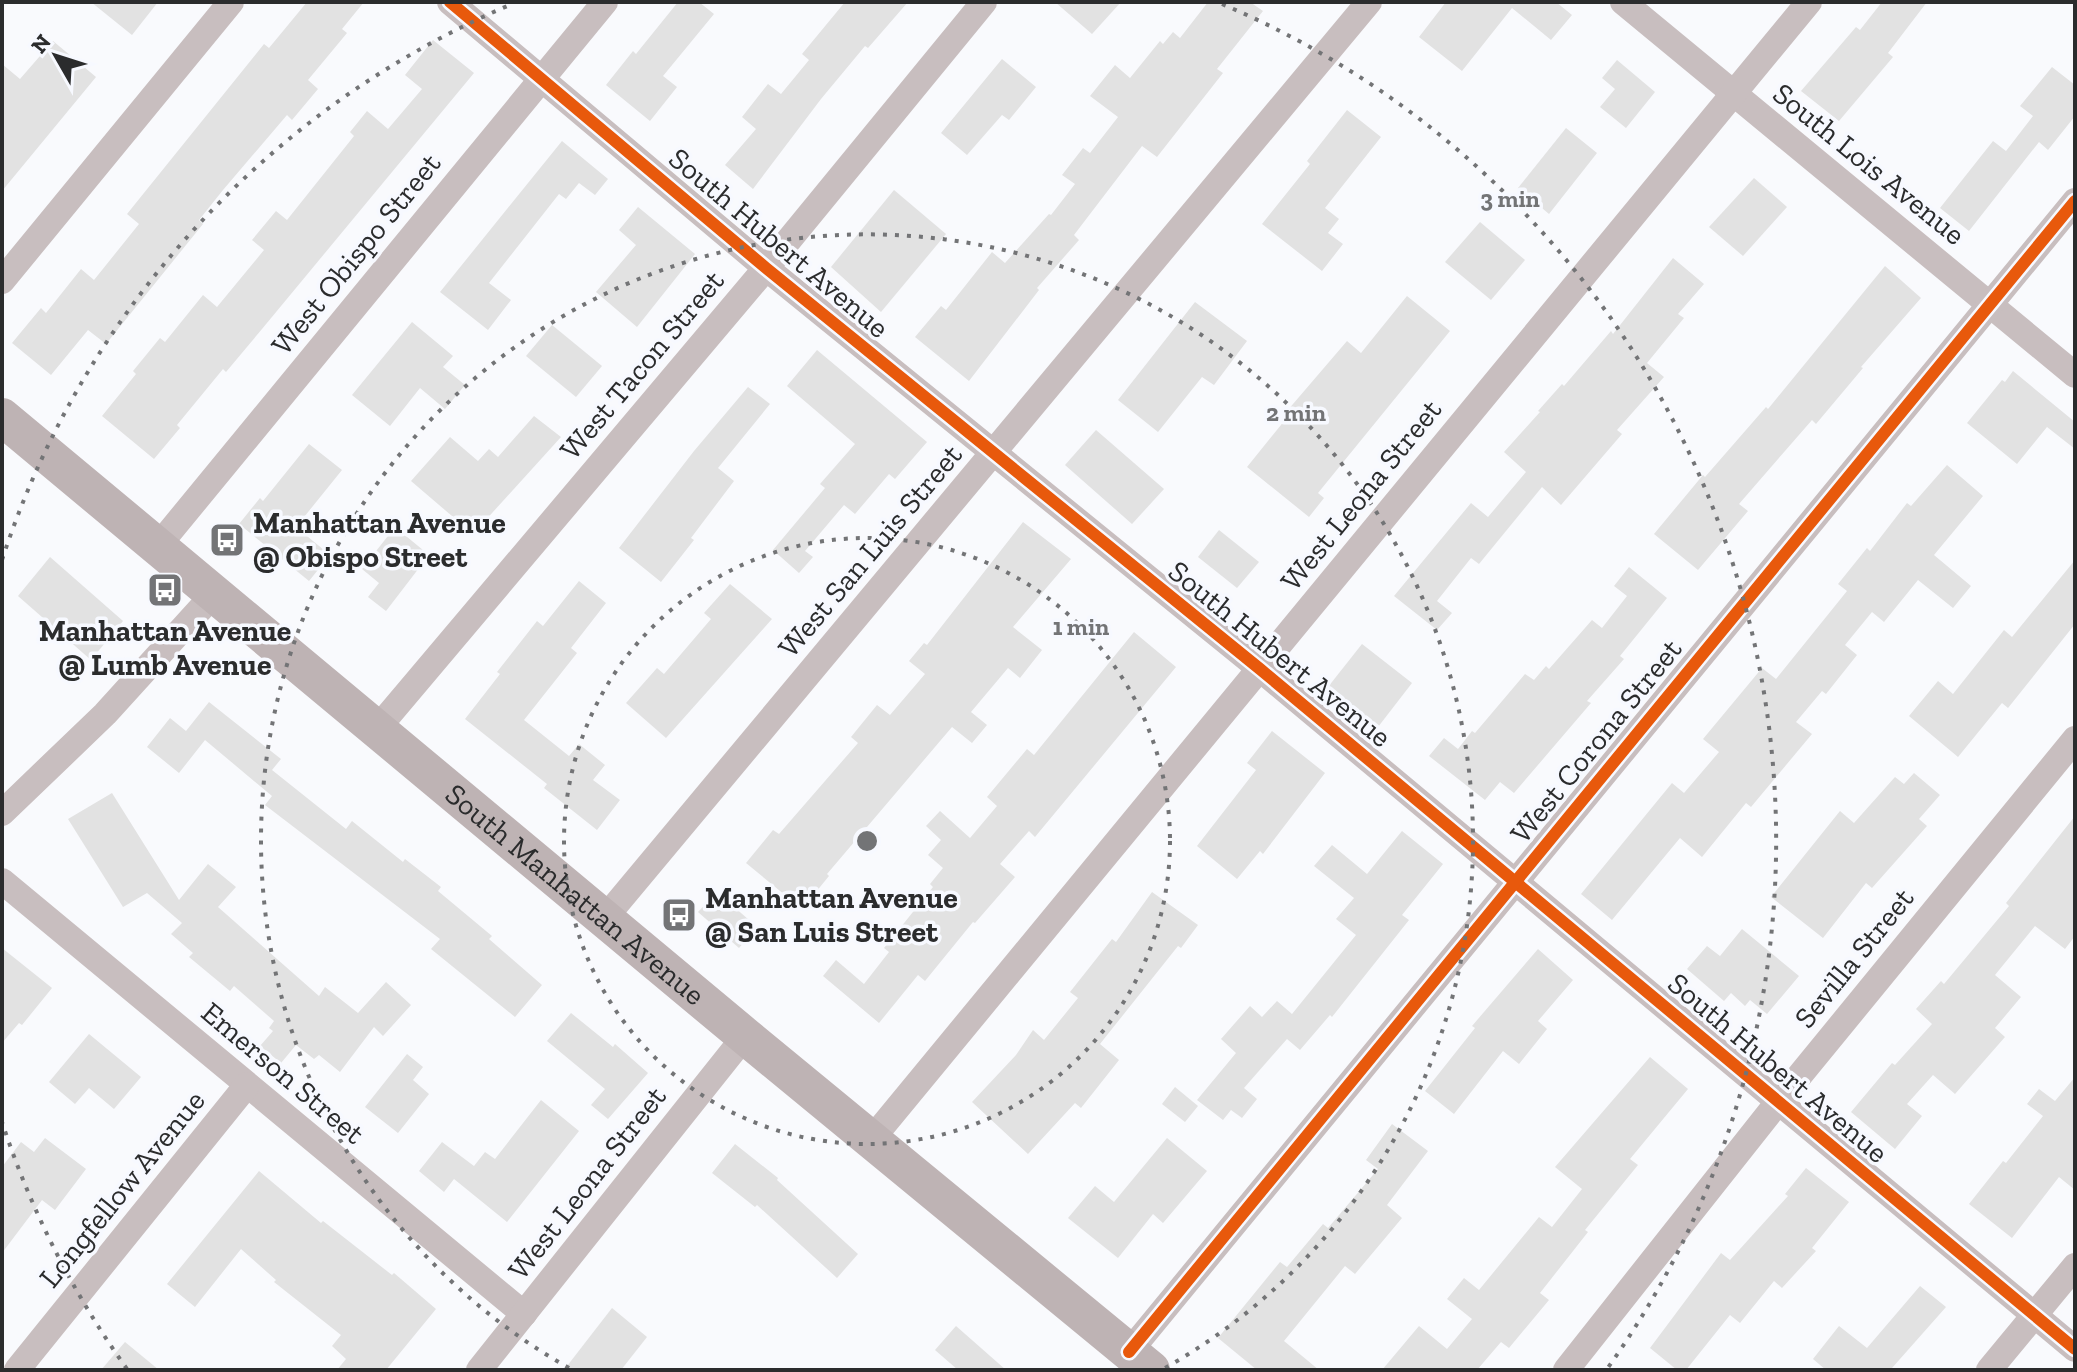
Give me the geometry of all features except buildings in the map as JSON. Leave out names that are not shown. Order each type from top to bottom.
[{"type":"main road","name":"South Manhattan Avenue","points":[[2,417],[1140,1361]]},
{"type":"street","points":[[2,281],[231,2]]},
{"type":"street","name":"South Hubert Avenue","points":[[450,2],[766,268],[1260,669],[2075,1349]]},
{"type":"street","name":"West Obispo Street","points":[[158,546],[605,2]]},
{"type":"street","name":"West Tacon Street","points":[[376,730],[766,268],[984,2]]},
{"type":"street","name":"West San Luis Street","points":[[604,919],[1369,2]]},
{"type":"street","name":"South Lois Avenue","points":[[1623,2],[2075,375]]},
{"type":"street","name":"West Leona Street","points":[[871,1140],[1809,2]]},
{"type":"street","name":"West Corona Street","points":[[1140,1361],[1514,882],[2075,201]]},
{"type":"street","points":[[2,813],[105,714],[214,594]]},
{"type":"street","name":"Sevilla Street","points":[[1566,1370],[1778,1102],[2075,739]]},
{"type":"street","name":"Emerson Street","points":[[2,881],[524,1314]]},
{"type":"street","name":"West Leona Street","points":[[479,1370],[745,1036]]},
{"type":"street","name":"Longfellow Avenue","points":[[17,1370],[247,1085]]},
{"type":"street","points":[[1989,1370],[2075,1266]]},
{"type":"cycle path","points":[[450,2],[766,268],[1260,669],[2075,1349]]},
{"type":"cycle path","points":[[1129,1352],[2075,201]]},
{"type":"place","name":"Manhattan Avenue @ Obispo Street","points":[[227,540]]},
{"type":"place","name":"Manhattan Avenue @ Lumb Avenue","points":[[165,590]]},
{"type":"place","name":"Manhattan Avenue @ San Luis Street","points":[[679,915]]}]
